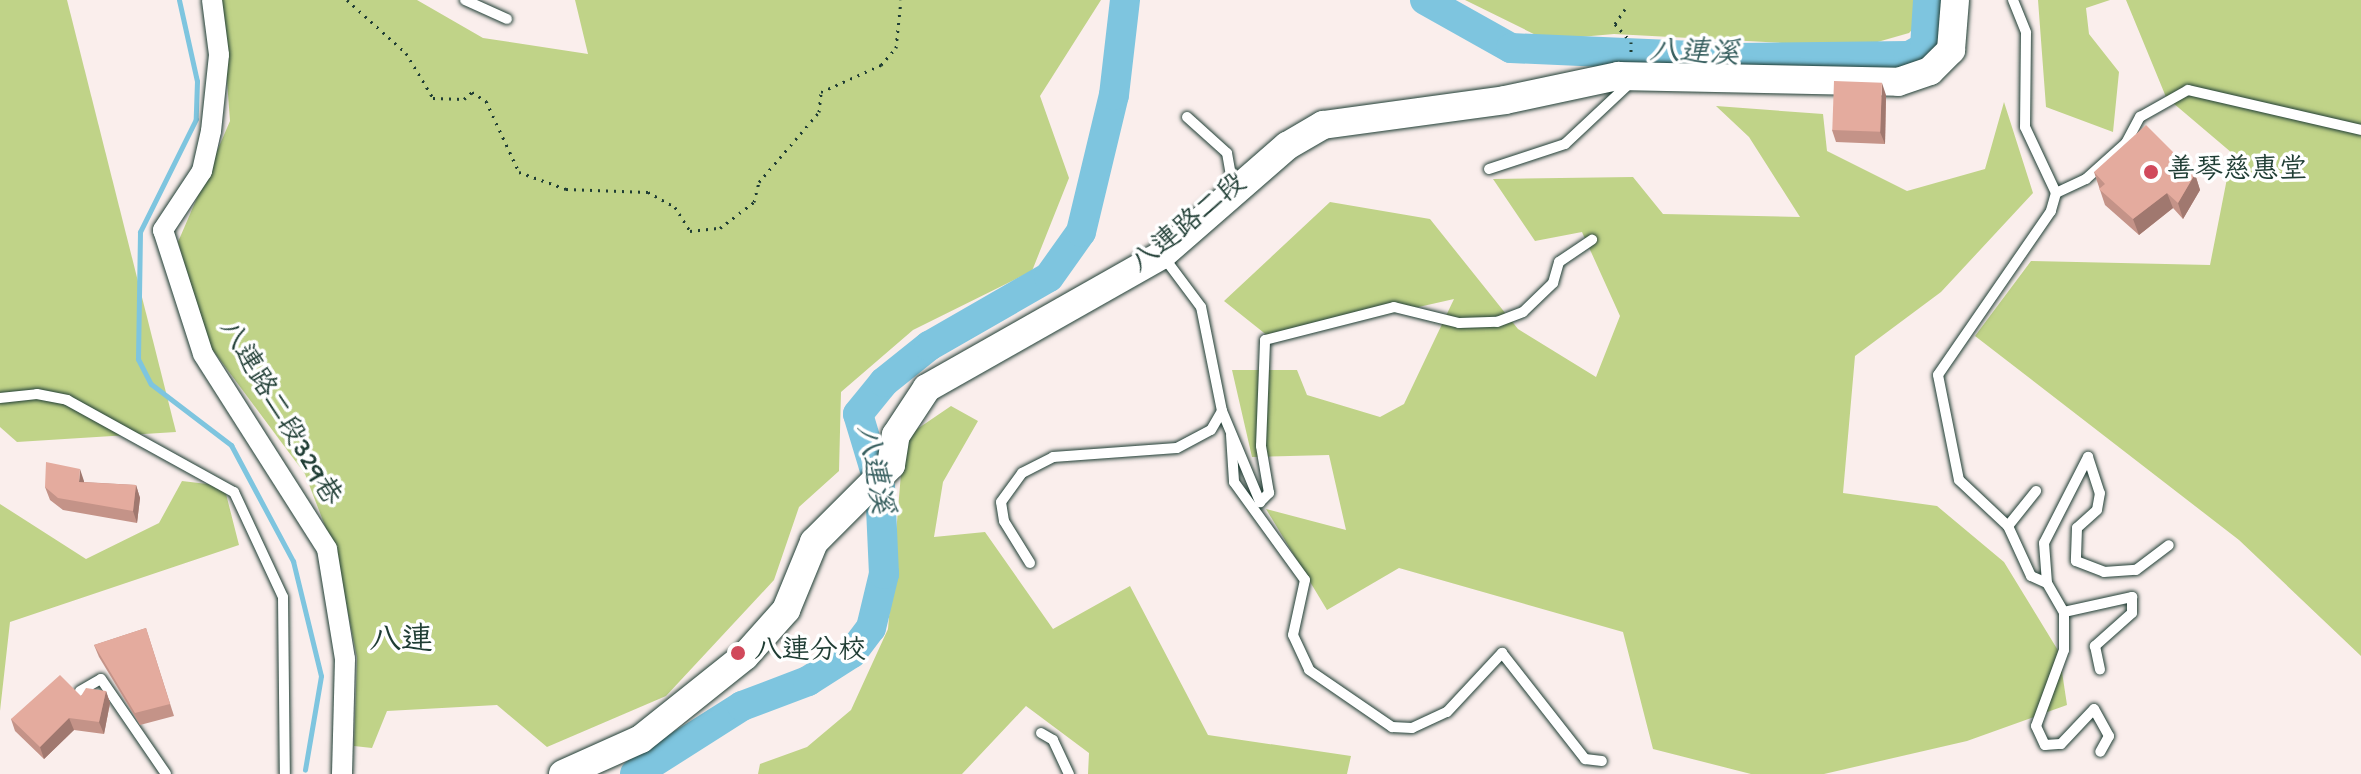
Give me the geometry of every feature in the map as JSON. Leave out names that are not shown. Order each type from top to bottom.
[{"type":"street","name":"八連路二段329巷","points":[[212,0],[219,55],[211,131],[202,171],[163,230],[203,354],[327,549],[345,659],[342,774]]},
{"type":"street","name":"八連路二段","points":[[563,774],[641,739],[745,656],[786,610],[814,542],[856,494],[891,465],[896,435],[927,388],[1162,255],[1234,190],[1323,125],[1636,76],[1898,82],[1930,71],[1951,50],[1955,0]]},
{"type":"lane","points":[[465,0],[507,19]]},
{"type":"lane","points":[[2013,0],[2026,33],[2025,127],[2056,193],[2051,211],[1938,375],[1959,480],[2008,526],[2031,576],[2047,583]]},
{"type":"lane","points":[[1489,169],[1565,144],[1636,76]]},
{"type":"lane","points":[[2056,193],[2086,179],[2126,143],[2140,117],[2188,90],[2361,130]]},
{"type":"lane","points":[[1187,117],[1227,153],[1234,190]]},
{"type":"lane","points":[[1162,255],[1201,307],[1222,411],[1260,502],[1269,493],[1261,446],[1265,340],[1394,307],[1459,323],[1497,322],[1523,312],[1553,283],[1559,262],[1592,240]]},
{"type":"lane","points":[[0,398],[67,400],[234,492],[283,597],[285,774]]},
{"type":"lane","points":[[1030,563],[1004,521],[1001,502],[1022,473],[1053,457],[1177,448],[1211,430],[1222,411]]},
{"type":"lane","points":[[1231,435],[1234,482],[1305,580],[1293,635],[1309,670],[1392,727],[1412,728],[1447,712],[1502,653],[1585,759],[1602,761]]},
{"type":"lane","points":[[2100,752],[2109,736],[2094,709],[2061,744],[2045,745],[2036,726],[2064,650],[2064,612],[2047,583],[2048,531],[2088,457],[2100,493],[2097,510],[2077,528],[2076,561],[2104,572],[2136,570],[2169,545]]},
{"type":"lane","points":[[2008,526],[2036,491]]},
{"type":"lane","points":[[2064,612],[2132,597],[2132,613],[2095,646],[2100,669]]},
{"type":"lane","points":[[80,691],[101,679],[166,774]]},
{"type":"lane","points":[[1041,733],[1053,740],[1069,774]]},
{"type":"path","points":[[347,0],[406,53],[433,98],[464,99],[472,92],[486,101],[519,172],[566,189],[648,192],[675,207],[690,231],[720,228],[754,202],[759,182],[819,112],[821,92],[881,65],[896,48],[901,0]]},
{"type":"path","points":[[1625,9],[1615,24],[1631,42]]},
{"type":"green space","points":[[0,0],[67,0],[176,432],[17,442],[0,427]]},
{"type":"green space","points":[[221,0],[417,0],[483,38],[588,54],[575,0],[1101,0],[1040,96],[1069,178],[1032,271],[913,330],[841,392],[839,471],[799,507],[774,580],[666,696],[547,747],[497,705],[387,711],[372,748],[354,746],[357,658],[337,557],[305,474],[209,345],[178,242],[230,121]]},
{"type":"green space","points":[[1465,0],[1928,0],[1929,12],[1909,33],[1860,47],[1614,34],[1546,40]]},
{"type":"green space","points":[[2038,0],[2110,0],[2086,8],[2089,34],[2119,72],[2113,132],[2046,107]]},
{"type":"green space","points":[[2126,0],[2361,0],[2361,656],[2239,540],[1975,336],[2031,261],[2210,265],[2232,153],[2166,97]]},
{"type":"green space","points":[[2004,102],[2033,193],[1941,292],[1855,356],[1843,493],[1937,506],[2004,562],[2059,652],[2067,705],[1967,741],[1824,774],[1751,774],[1653,749],[1623,632],[1399,568],[1327,610],[1266,509],[1346,530],[1329,455],[1252,457],[1232,370],[1297,370],[1307,395],[1380,417],[1404,404],[1454,299],[1273,340],[1224,301],[1330,202],[1430,219],[1518,329],[1596,377],[1620,316],[1582,232],[1535,241],[1493,179],[1633,177],[1663,214],[1800,217],[1749,137],[1716,106],[1823,114],[1827,151],[1907,191],[1985,169]]},
{"type":"green space","points":[[951,406],[978,421],[943,482],[934,537],[985,532],[1053,629],[1130,586],[1208,735],[1351,756],[1347,774],[1088,774],[1089,753],[1026,706],[962,774],[758,774],[760,764],[807,747],[851,710],[888,629],[904,438]]},
{"type":"green space","points":[[182,481],[224,486],[239,545],[10,622],[0,711],[0,504],[86,559],[159,523]]},
{"type":"building","points":[[1834,81],[1882,83],[1880,132],[1832,130]]},
{"type":"building","name":"善琴慈惠堂","points":[[2146,125],[2195,174],[2178,203],[2167,193],[2133,219],[2099,189],[2105,184],[2094,172]]},
{"type":"building","points":[[46,462],[80,469],[79,482],[136,485],[133,511],[58,498],[45,487]]},
{"type":"building","points":[[146,628],[170,704],[135,713],[94,645]]},
{"type":"building","points":[[60,675],[81,696],[86,688],[106,691],[99,722],[69,718],[40,747],[11,719]]},
{"type":"waterway","points":[[179,0],[197,81],[196,119],[140,232],[138,359],[151,384],[231,445],[293,561],[321,676],[305,770]]},
{"type":"waterway","name":"八連溪","points":[[635,774],[742,706],[808,681],[852,653],[871,628],[884,574],[880,487],[858,414],[884,382],[929,346],[1049,277],[1081,232],[1114,95],[1125,0]]},
{"type":"waterway","name":"八連溪","points":[[1425,0],[1511,48],[1738,58],[1909,56],[1925,47],[1928,0]]},
{"type":"place","name":"善琴慈惠堂","points":[[2151,172]]},
{"type":"place","name":"八連分校","points":[[738,653]]},
{"type":"district","name":"八連","points":[[401,643]]}]
